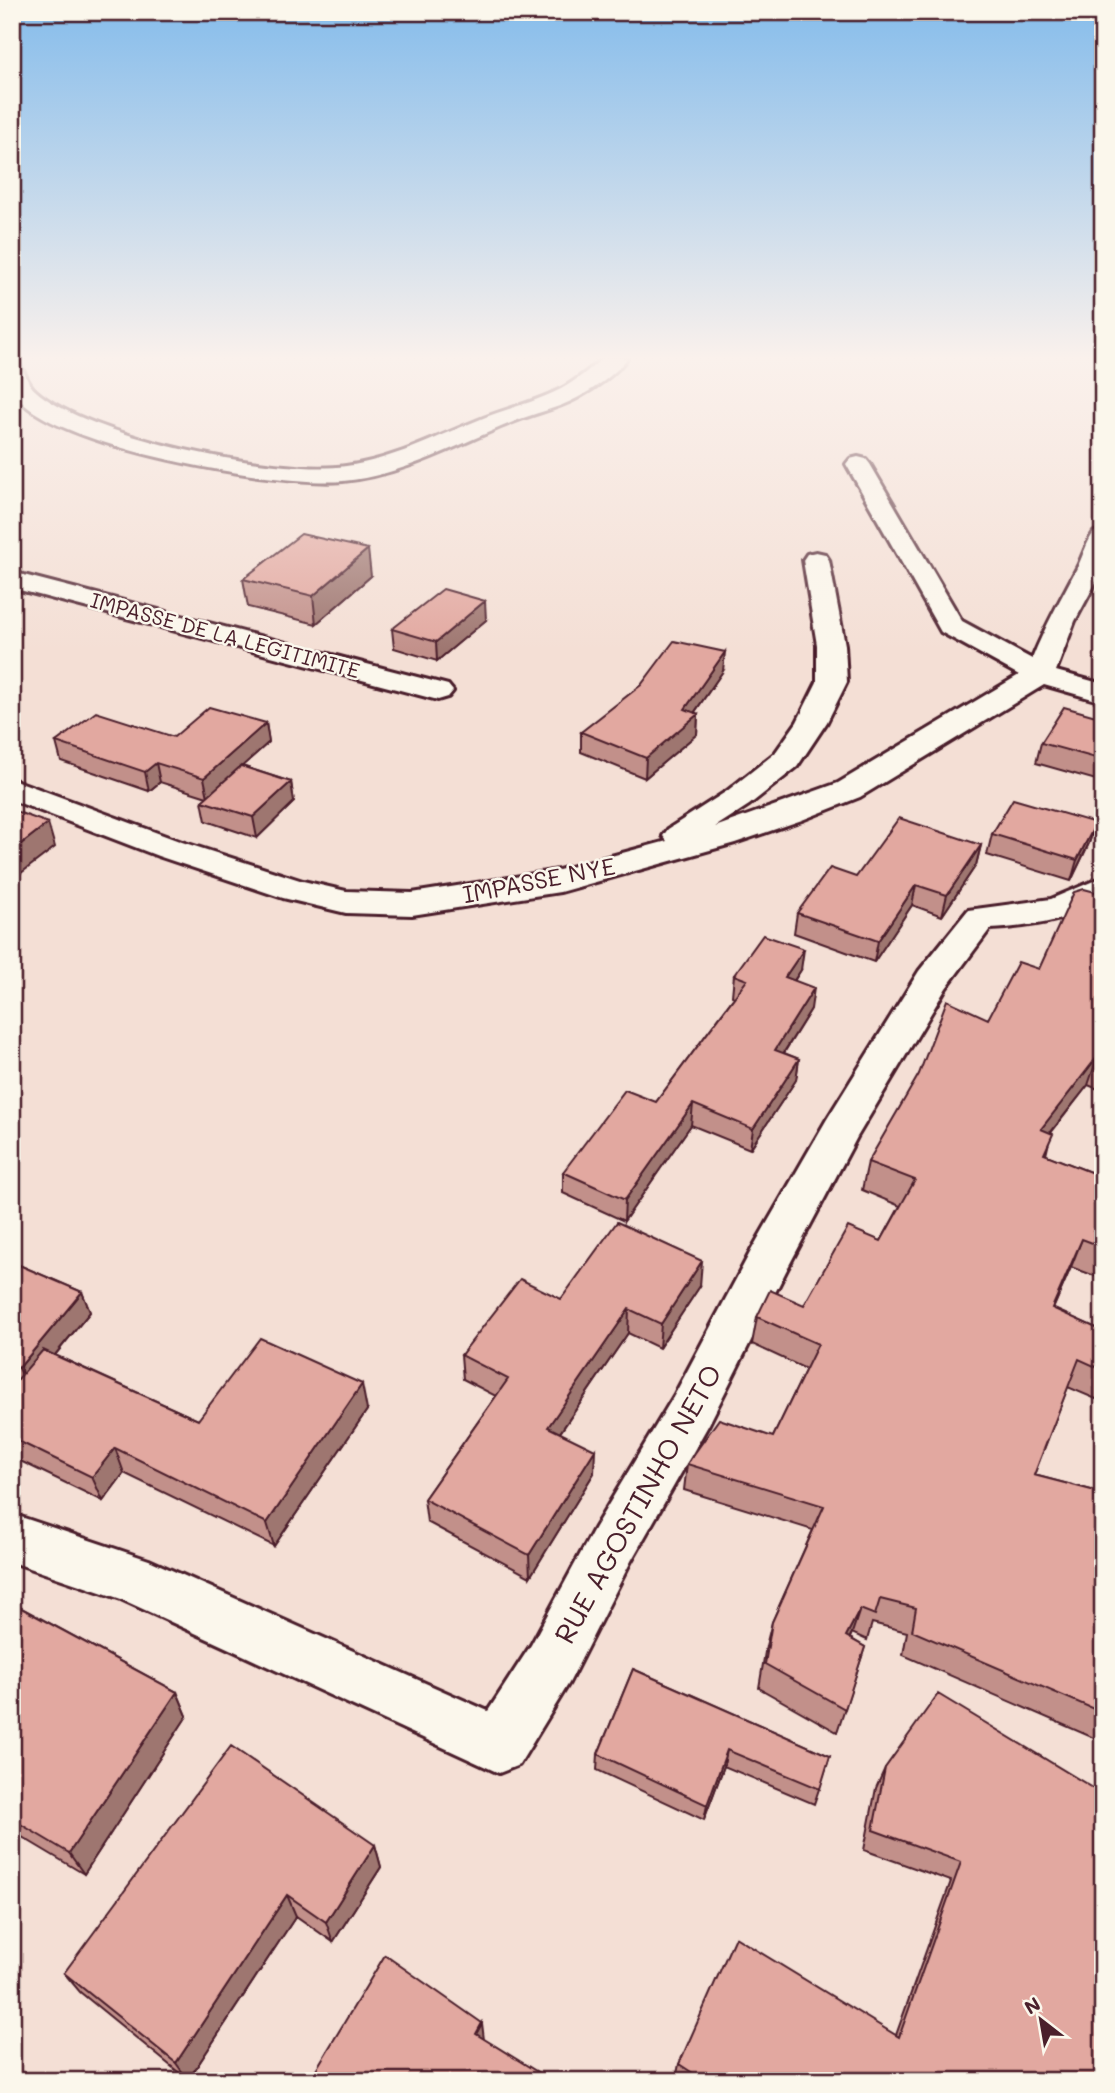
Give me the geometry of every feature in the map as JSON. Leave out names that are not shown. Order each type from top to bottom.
[{"type":"street","points":[[187,456],[311,475],[344,474],[407,456]]},
{"type":"street","points":[[858,464],[951,626],[1040,675],[1103,693]]},
{"type":"street","points":[[1040,675],[1061,621],[1091,566],[1103,537]]},
{"type":"street","points":[[643,860],[738,798],[786,760],[812,722],[832,682],[831,645],[816,560]]},
{"type":"street","name":"IMPASSE DE LA LEGITIMITE","points":[[12,580],[438,691]]},
{"type":"street","name":"IMPASSE NYE","points":[[12,789],[170,849],[295,890],[346,902],[412,904],[560,881],[723,836],[849,790],[967,722],[1040,675]]},
{"type":"street","name":"RUE AGOSTINHO NETO","points":[[12,1538],[131,1578],[499,1745],[550,1664],[613,1544],[692,1409],[768,1262],[848,1119],[895,1037],[957,945],[980,918],[1025,916],[1067,908],[1103,888]]},
{"type":"building","points":[[301,534],[368,549],[313,596],[243,579]]},
{"type":"building","points":[[443,589],[485,601],[436,642],[392,629]]},
{"type":"building","points":[[674,641],[725,652],[685,709],[698,714],[646,758],[581,732],[641,685]]},
{"type":"building","points":[[209,707],[266,723],[204,778],[156,763],[145,772],[56,742],[96,712],[174,737]]},
{"type":"building","points":[[1064,707],[1103,718],[1103,760],[1041,743]]},
{"type":"building","points":[[241,766],[291,782],[253,817],[202,801]]},
{"type":"building","points":[[1013,799],[1096,823],[1077,860],[992,834]]},
{"type":"building","points":[[12,810],[48,823],[12,851]]},
{"type":"building","points":[[899,818],[981,845],[947,895],[916,885],[878,941],[797,913],[830,868],[856,877]]},
{"type":"building","points":[[1084,889],[1103,894],[1103,1058],[1098,1056],[1041,1129],[1053,1134],[1044,1154],[1103,1177],[1103,1247],[1082,1239],[1052,1308],[1103,1331],[1103,1370],[1079,1359],[1034,1475],[1103,1493],[1103,1713],[912,1631],[916,1608],[880,1599],[875,1615],[860,1609],[846,1636],[865,1647],[845,1709],[765,1664],[772,1622],[824,1506],[687,1464],[719,1419],[773,1437],[818,1344],[757,1317],[770,1290],[804,1305],[848,1227],[881,1241],[915,1180],[868,1162],[919,1074],[947,1000],[988,1019],[1018,962],[1039,969],[1074,892]]},
{"type":"building","points":[[763,935],[804,949],[785,977],[814,988],[775,1050],[799,1059],[753,1129],[693,1104],[625,1200],[563,1172],[625,1090],[656,1102],[747,980],[734,975]]},
{"type":"building","points":[[617,1222],[702,1261],[661,1324],[629,1309],[548,1427],[595,1450],[529,1555],[424,1499],[508,1379],[461,1355],[520,1279],[561,1299]]},
{"type":"building","points":[[12,1262],[82,1292],[19,1368],[12,1365]]},
{"type":"building","points":[[260,1338],[362,1384],[267,1523],[115,1448],[92,1477],[12,1438],[12,1386],[43,1350],[198,1420]]},
{"type":"building","points":[[12,1603],[177,1692],[69,1853],[12,1819]]},
{"type":"building","points":[[633,1669],[830,1756],[820,1789],[727,1750],[707,1805],[598,1754]]},
{"type":"building","points":[[938,1694],[1103,1794],[1103,2081],[705,2081],[679,2064],[735,1937],[899,2037],[961,1862],[873,1830],[885,1768]]},
{"type":"building","points":[[231,1746],[375,1845],[326,1922],[287,1895],[176,2063],[64,1973]]},
{"type":"building","points":[[385,1955],[482,2023],[476,2034],[552,2081],[309,2081]]}]
